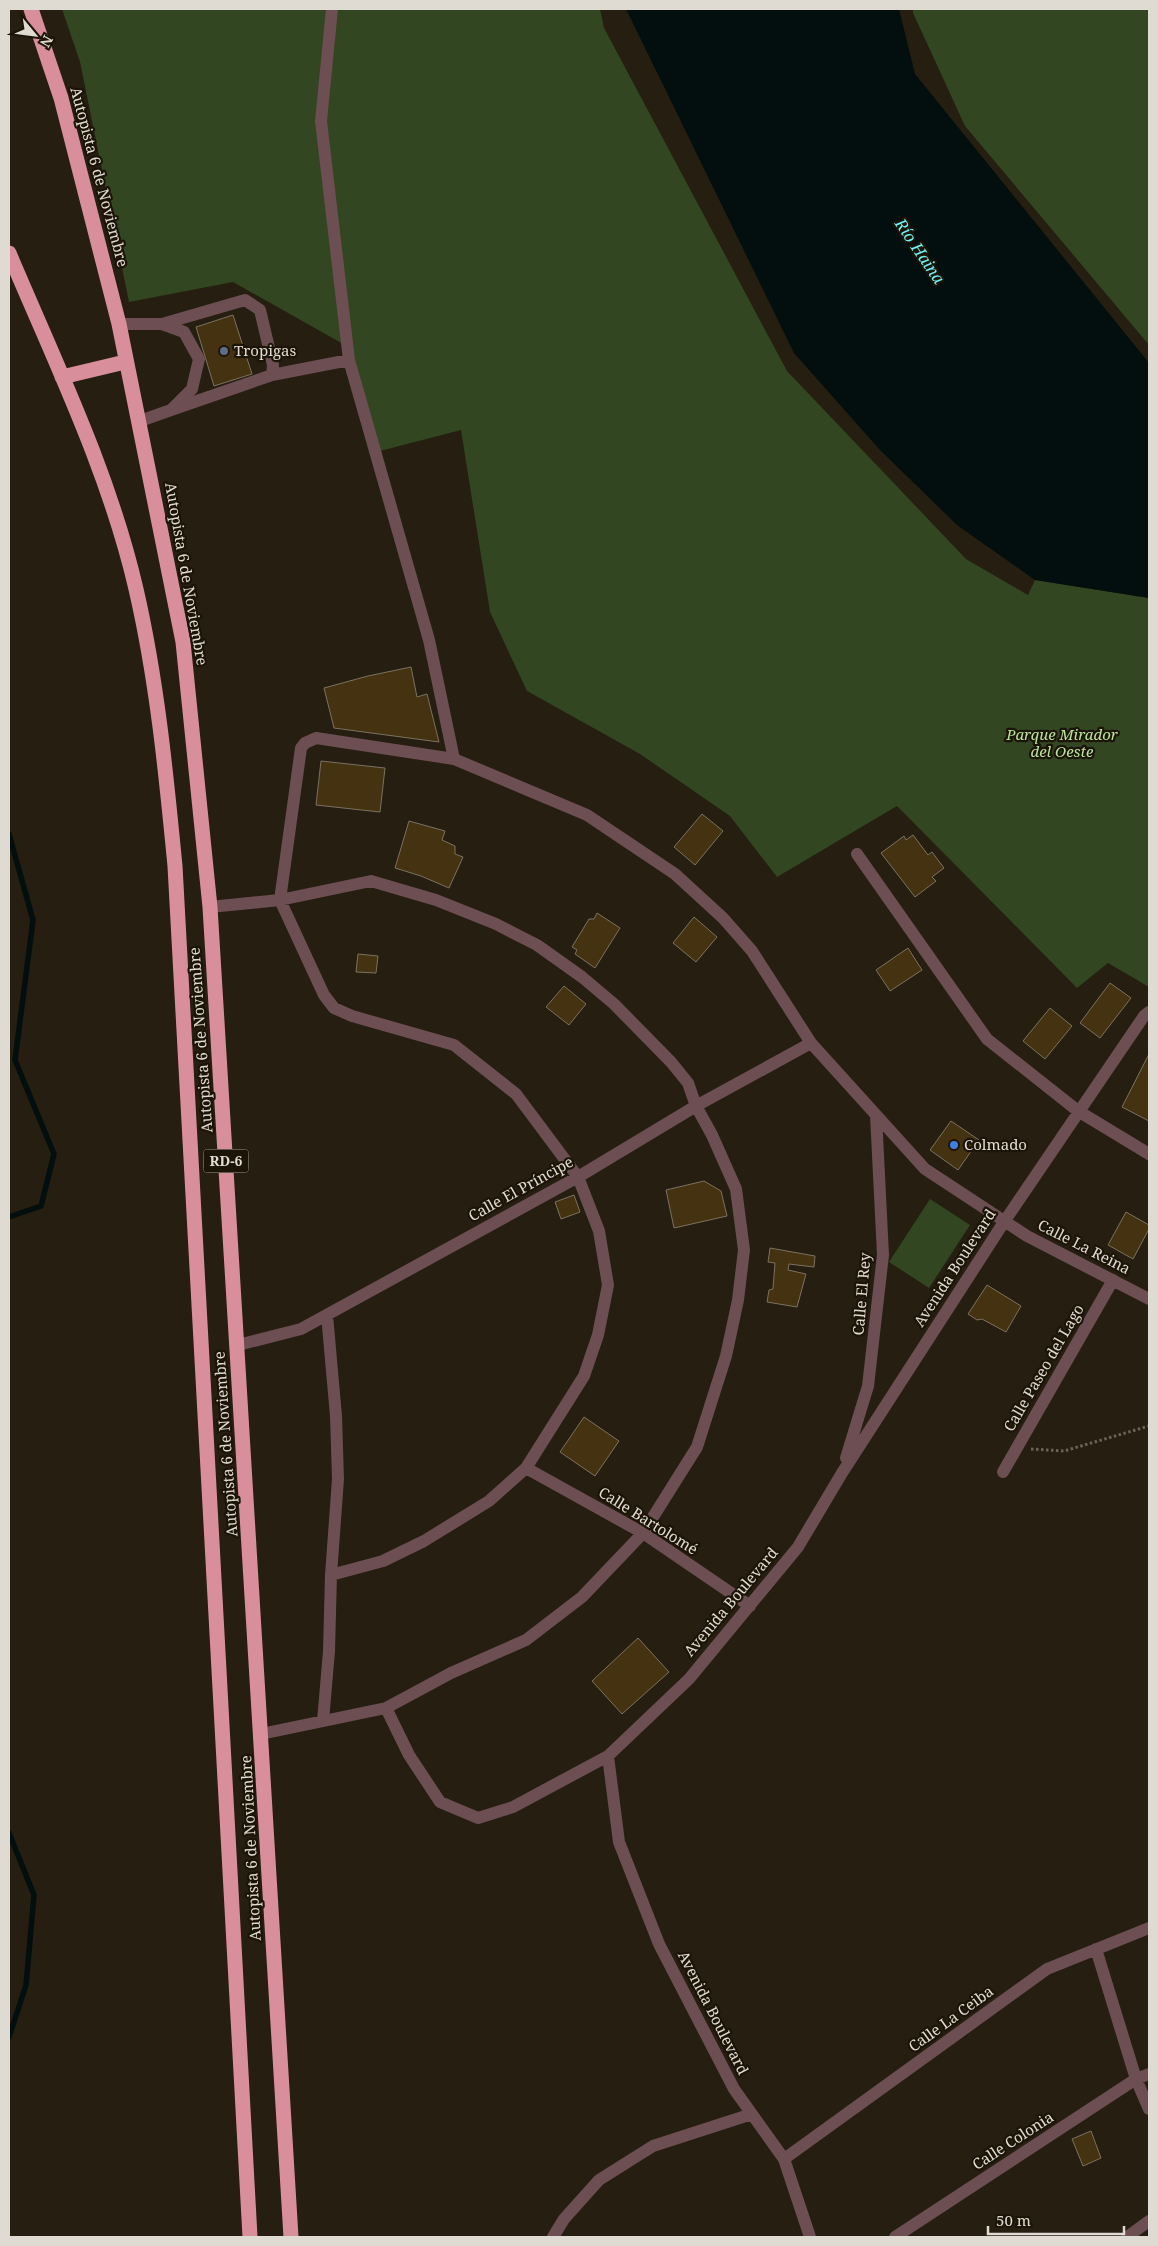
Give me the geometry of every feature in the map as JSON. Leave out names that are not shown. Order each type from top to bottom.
[{"type":"highway","name":"Autopista 6 de Noviembre","points":[[31,9],[61,98],[119,324],[125,362],[140,421],[183,642],[210,907],[292,2237]]},
{"type":"highway","name":"Autopista 6 de Noviembre","points":[[9,252],[62,376],[108,497],[136,588],[163,741],[176,866],[250,2237]]},
{"type":"highway","points":[[62,376],[125,362]]},
{"type":"street","points":[[332,9],[321,121],[348,360],[429,640],[454,759]]},
{"type":"street","points":[[119,324],[162,324],[244,300],[260,310],[273,365],[272,375]]},
{"type":"street","points":[[162,324],[184,332],[199,359],[192,389],[171,410]]},
{"type":"street","points":[[140,421],[272,375],[348,360]]},
{"type":"street","name":"Calle La Reina","points":[[280,900],[301,748],[305,742],[316,738],[454,759],[587,815],[675,874],[723,918],[752,952],[811,1043],[925,1169],[1027,1236],[1149,1299]]},
{"type":"street","points":[[857,854],[987,1039],[1078,1111],[1149,1154]]},
{"type":"street","points":[[210,907],[280,900],[371,881],[436,900],[496,924],[537,945],[582,977],[614,1004],[688,1082],[696,1106],[736,1189],[744,1250],[738,1300],[726,1356],[697,1447],[643,1534],[582,1597],[526,1640],[451,1672],[386,1708],[261,1734]]},
{"type":"street","points":[[280,900],[324,995],[334,1008],[352,1016],[454,1045],[516,1094],[578,1176],[599,1231],[608,1285],[598,1335],[584,1376],[526,1468],[489,1502],[424,1541],[383,1561],[331,1574]]},
{"type":"street","name":"Avenida Boulevard","points":[[810,2237],[784,2159],[734,2089],[656,1935],[619,1842],[608,1756],[689,1679],[798,1547],[842,1473],[1004,1222],[1078,1111],[1144,1016],[1149,1012]]},
{"type":"street","name":"Calle El Príncipe","points":[[238,1345],[301,1329],[578,1176],[696,1106],[811,1043]]},
{"type":"street","name":"Calle El Rey","points":[[842,1473],[868,1386],[877,1322],[883,1255],[876,1114]]},
{"type":"street","name":"Calle Paseo del Lago","points":[[1003,1472],[1113,1280]]},
{"type":"street","points":[[323,1721],[329,1651],[331,1574],[338,1479],[336,1416],[327,1315]]},
{"type":"street","name":"Calle Bartolomé","points":[[526,1468],[643,1534],[750,1606]]},
{"type":"street","points":[[386,1708],[409,1755],[440,1802],[478,1818],[513,1808],[608,1756]]},
{"type":"street","name":"Calle La Ceiba","points":[[784,2159],[1047,1969],[1149,1928]]},
{"type":"street","points":[[1096,1949],[1136,2079],[1149,2109]]},
{"type":"street","name":"Calle Colonia","points":[[895,2237],[1136,2079],[1149,2074]]},
{"type":"street","points":[[553,2237],[564,2219],[599,2180],[653,2146],[752,2114]]},
{"type":"street","points":[[1127,2237],[1149,2221]]},
{"type":"path","points":[[1016,1449],[1064,1451],[1149,1426]]},
{"type":"green space","name":"Parque Mirador del Oeste","points":[[62,9],[600,9],[604,28],[787,371],[966,559],[1028,595],[1035,580],[1149,598],[1149,987],[1108,963],[1077,988],[897,806],[777,877],[730,816],[640,754],[527,691],[490,612],[461,430],[380,451],[352,349],[233,282],[129,302],[80,62]]},
{"type":"green space","points":[[913,9],[1149,9],[1149,345],[965,126],[913,13]]},
{"type":"green space","points":[[930,1199],[970,1225],[929,1288],[889,1262]]},
{"type":"water","name":"Río Haina","points":[[626,9],[899,9],[915,74],[1149,363],[1149,598],[1035,580],[957,525],[880,450],[794,353]]},
{"type":"building","name":"Tropigas","points":[[233,315],[252,374],[214,386],[196,327]]},
{"type":"building","points":[[411,667],[417,697],[427,694],[439,742],[334,728],[324,688]]},
{"type":"building","points":[[321,761],[385,768],[380,812],[316,805]]},
{"type":"building","points":[[702,814],[723,831],[695,865],[674,847]]},
{"type":"building","points":[[409,821],[445,831],[442,840],[455,846],[455,854],[463,857],[449,888],[421,876],[395,868]]},
{"type":"building","points":[[913,835],[928,855],[932,852],[944,868],[932,877],[936,881],[915,897],[881,853],[904,836],[906,840]]},
{"type":"building","points":[[597,913],[620,928],[595,968],[575,954],[577,950],[572,947],[589,919],[594,919]]},
{"type":"building","points":[[694,917],[717,937],[696,962],[673,943]]},
{"type":"building","points":[[908,948],[922,970],[890,991],[876,970]]},
{"type":"building","points":[[358,954],[378,956],[376,973],[356,972]]},
{"type":"building","points":[[1110,983],[1131,998],[1100,1038],[1080,1023]]},
{"type":"building","points":[[564,986],[586,1004],[569,1025],[546,1007]]},
{"type":"building","points":[[1050,1008],[1072,1026],[1045,1059],[1023,1041]]},
{"type":"building","points":[[1149,1054],[1149,1121],[1122,1107]]},
{"type":"building","name":"Colmado","points":[[951,1121],[979,1140],[958,1170],[930,1150]]},
{"type":"building","points":[[704,1181],[721,1191],[727,1216],[674,1228],[666,1190]]},
{"type":"building","points":[[574,1195],[580,1212],[561,1219],[555,1202]]},
{"type":"building","points":[[1126,1212],[1149,1225],[1149,1229],[1133,1259],[1108,1245]]},
{"type":"building","points":[[770,1248],[815,1256],[814,1267],[789,1264],[788,1270],[806,1274],[797,1307],[767,1302],[769,1290],[773,1289],[775,1263],[768,1262]]},
{"type":"building","points":[[987,1285],[1021,1306],[1006,1332],[982,1319],[977,1320],[968,1314]]},
{"type":"building","points":[[584,1417],[619,1441],[595,1476],[560,1452]]},
{"type":"building","points":[[638,1638],[669,1672],[622,1714],[592,1681]]},
{"type":"building","points":[[1091,2131],[1101,2158],[1083,2166],[1072,2139]]},
{"type":"waterway","points":[[9,834],[33,920],[15,1060],[54,1154],[41,1206],[9,1217]]},
{"type":"waterway","points":[[9,1833],[34,1895],[26,1985],[9,2037]]},
{"type":"place","name":"Tropigas","points":[[224,351]]},
{"type":"place","name":"Colmado","points":[[954,1145]]}]
